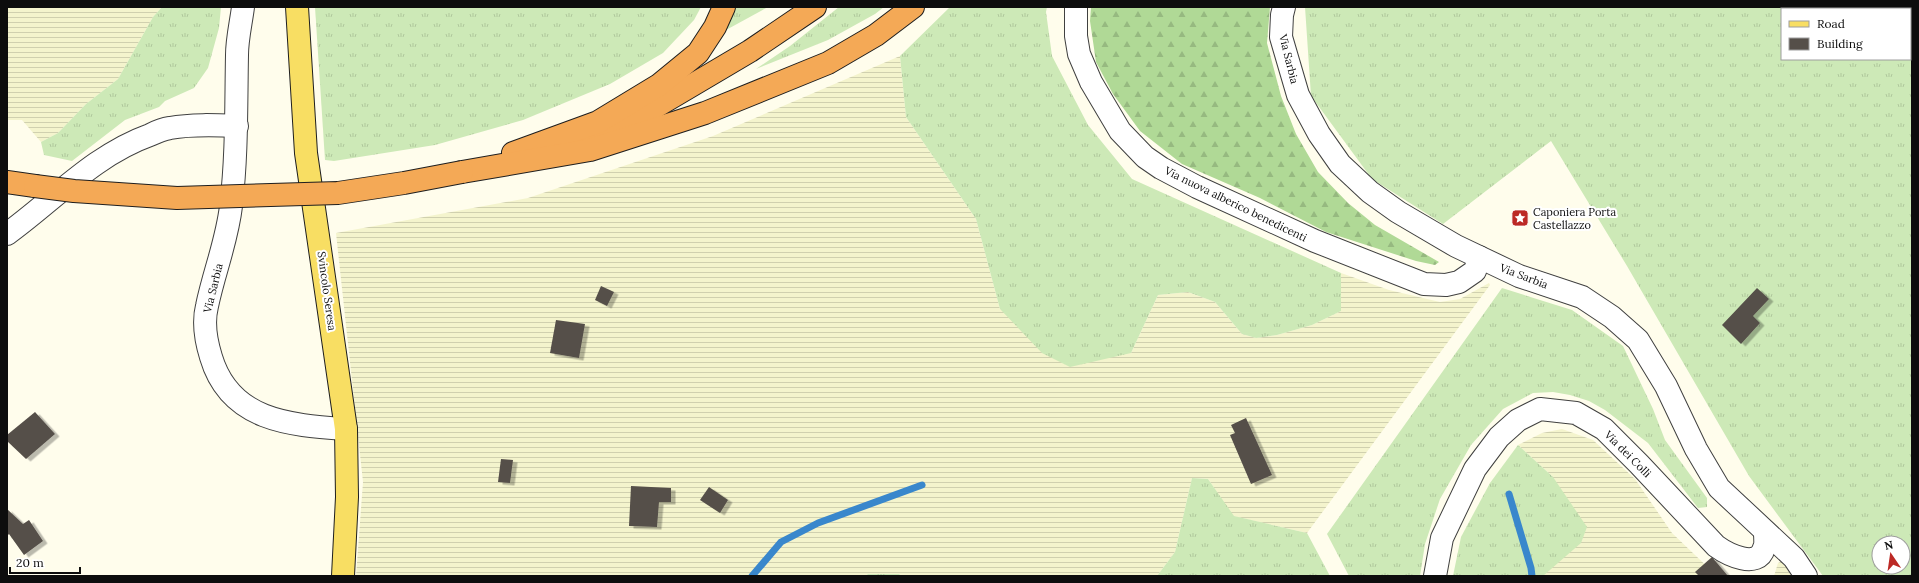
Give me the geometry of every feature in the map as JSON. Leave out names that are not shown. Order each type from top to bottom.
[{"type":"highway","points":[[462,172],[598,122],[659,85],[698,53],[715,27],[724,7]]},
{"type":"highway","points":[[462,172],[584,140],[657,106],[750,51],[815,7]]},
{"type":"highway","points":[[7,182],[74,191],[177,198],[338,193],[404,183],[590,150],[705,113],[828,63],[855,49],[913,7]]},
{"type":"main road","name":"Svincolo Seresa","points":[[297,7],[306,152],[346,429],[347,497],[342,576]]},
{"type":"street","points":[[7,234],[61,189],[104,157],[130,142],[169,128],[237,126],[237,54],[242,7]]},
{"type":"street","name":"Via nuova alberico benedicenti","points":[[1076,7],[1076,36],[1079,54],[1091,82],[1120,131],[1145,157],[1161,168],[1197,187],[1315,242],[1424,284],[1446,285],[1460,282],[1472,275],[1479,257]]},
{"type":"street","name":"Via Sarbia","points":[[1284,7],[1281,37],[1298,96],[1318,134],[1340,164],[1370,192],[1398,212],[1479,257],[1519,276],[1582,297],[1612,317],[1638,340],[1666,386],[1696,449],[1719,488],[1765,532]]},
{"type":"street","name":"Via Sarbia","points":[[237,126],[232,205],[227,237],[206,307],[206,336],[212,363],[229,393],[258,414],[300,424],[346,429]]},
{"type":"street","name":"Via dei Colli","points":[[1435,576],[1442,538],[1475,469],[1499,437],[1518,420],[1540,409],[1576,413],[1604,429],[1716,546],[1728,555],[1742,559],[1754,558],[1760,555],[1764,548],[1765,532]]},
{"type":"street","points":[[1765,532],[1794,558],[1806,576]]},
{"type":"green space","points":[[7,7],[162,7],[153,17],[118,79],[86,104],[58,133],[41,142],[22,120],[7,120]]},
{"type":"green space","points":[[162,7],[221,7],[219,28],[208,68],[194,88],[165,101],[159,107],[125,120],[72,161],[44,155],[41,142],[58,133],[86,104],[118,79],[153,17]]},
{"type":"green space","points":[[315,7],[701,7],[694,20],[663,53],[610,84],[523,120],[435,145],[334,161],[325,160]]},
{"type":"green space","points":[[731,7],[768,7],[715,36]]},
{"type":"green space","points":[[839,7],[884,7],[875,14],[828,40],[756,69],[790,46]]},
{"type":"green space","points":[[950,7],[1047,7],[1046,12],[1052,56],[1088,125],[1132,179],[1341,273],[1341,311],[1312,325],[1277,335],[1256,338],[1242,334],[1215,302],[1188,292],[1158,295],[1131,353],[1070,367],[1042,353],[1000,309],[976,219],[906,117],[900,56]]},
{"type":"green space","points":[[1091,7],[1270,7],[1267,43],[1281,96],[1296,134],[1318,172],[1348,203],[1375,225],[1439,262],[1435,265],[1416,261],[1326,232],[1260,198],[1182,164],[1140,131],[1113,94],[1096,62],[1090,21]]},
{"type":"green space","points":[[1305,7],[1912,7],[1912,576],[1823,576],[1749,476],[1627,266],[1551,141],[1443,224],[1372,179],[1311,96]]},
{"type":"green space","points":[[900,56],[906,117],[976,219],[1000,309],[1131,353],[1158,295],[1188,292],[1215,302],[1242,334],[1256,338],[1277,335],[1312,325],[1341,311],[1341,273],[1389,290],[1440,302],[1460,299],[1489,283],[1490,285],[1307,533],[1233,516],[1208,479],[1192,478],[1175,552],[1157,576],[902,576],[899,574],[868,574],[865,576],[356,576],[363,482],[336,233],[528,198],[713,136]]},
{"type":"green space","points":[[1502,288],[1572,310],[1623,346],[1653,409],[1665,440],[1707,498],[1707,507],[1698,508],[1648,443],[1605,410],[1589,401],[1570,395],[1553,392],[1533,393],[1503,409],[1471,445],[1440,499],[1425,544],[1420,576],[1349,576],[1327,534]]},
{"type":"green space","points":[[1562,429],[1593,440],[1635,479],[1672,533],[1717,576],[1543,576],[1545,573],[1553,477],[1518,445],[1542,433]]},
{"type":"green space","points":[[1518,445],[1553,477],[1587,527],[1581,543],[1543,576],[1453,576],[1461,537],[1490,483]]},
{"type":"green space","points":[[1192,478],[1208,479],[1234,516],[1307,533],[1330,576],[1157,576],[1175,552]]},
{"type":"green space","points":[[1783,561],[1791,576],[1774,576],[1778,563]]},
{"type":"green space","points":[[868,574],[899,574],[902,576],[865,576]]},
{"type":"building","points":[[601,286],[614,292],[607,306],[595,300]]},
{"type":"building","points":[[1757,288],[1769,299],[1753,316],[1760,323],[1741,344],[1722,325]]},
{"type":"building","points":[[556,320],[585,324],[579,358],[550,353]]},
{"type":"building","points":[[35,412],[55,434],[26,459],[7,441],[7,435]]},
{"type":"building","points":[[1246,418],[1272,475],[1251,484],[1230,435],[1235,433],[1231,425]]},
{"type":"building","points":[[501,459],[513,460],[510,483],[498,482]]},
{"type":"building","points":[[631,486],[671,488],[671,502],[659,502],[657,527],[629,526]]},
{"type":"building","points":[[709,487],[728,500],[720,513],[700,500]]},
{"type":"building","points":[[7,509],[23,524],[29,520],[43,541],[24,555],[9,534],[7,536]]},
{"type":"building","points":[[1712,557],[1728,576],[1699,576],[1695,572]]},
{"type":"waterway","points":[[752,576],[781,542],[818,523],[922,485]]},
{"type":"waterway","points":[[1509,494],[1532,576]]},
{"type":"place","name":"Caponiera Porta Castellazzo","points":[[1520,218]]}]
